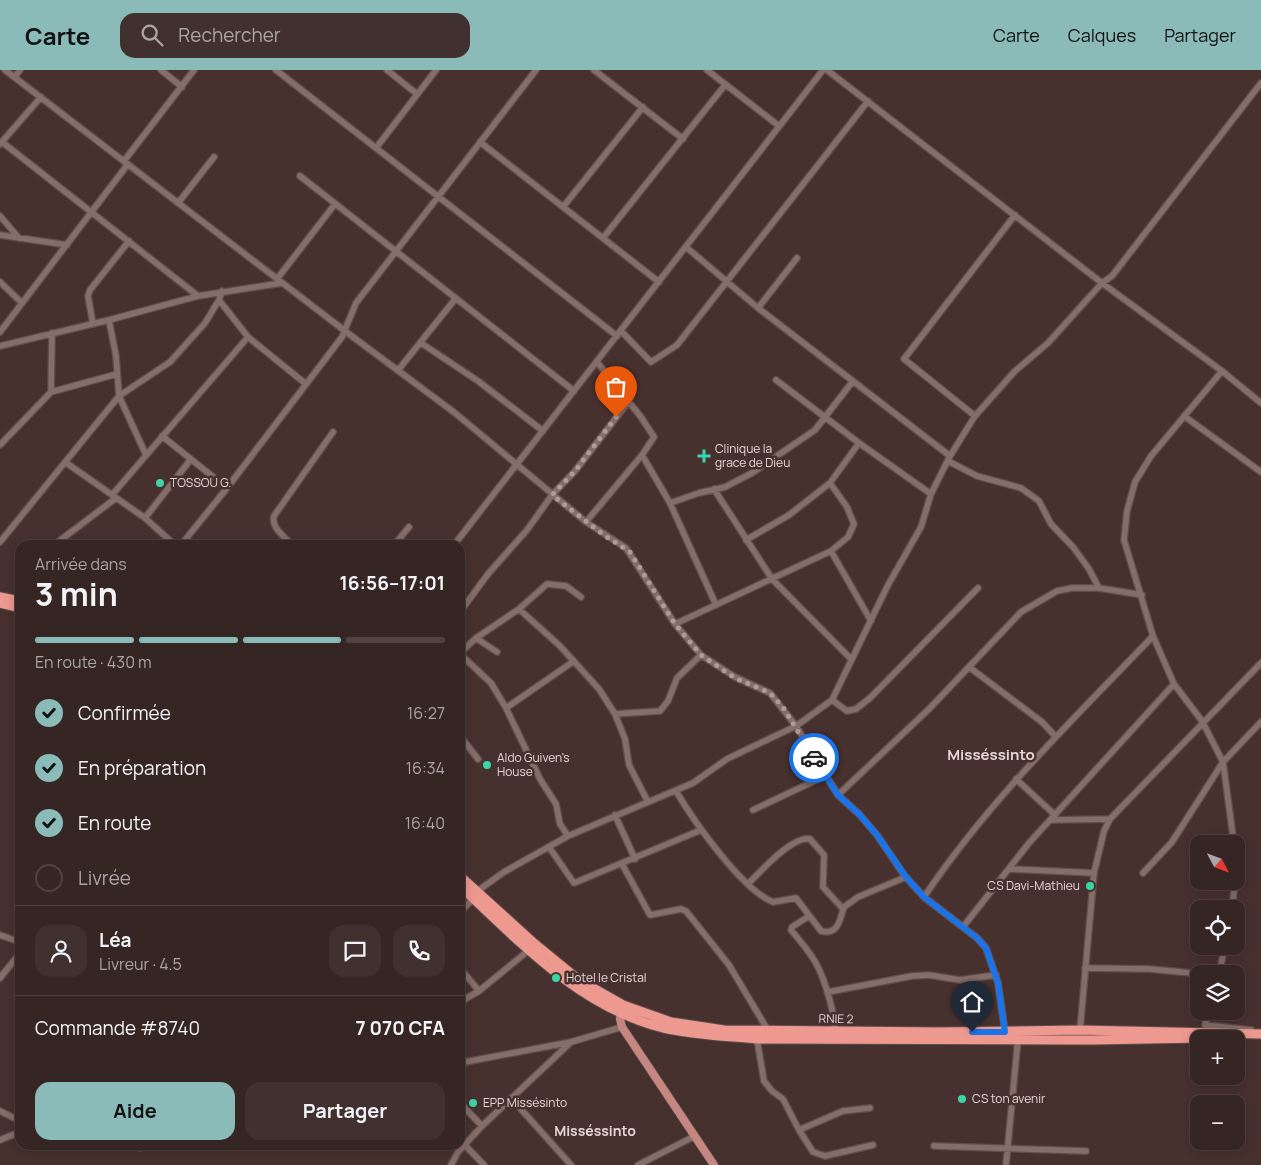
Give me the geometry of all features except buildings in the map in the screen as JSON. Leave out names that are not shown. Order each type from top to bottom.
[{"type":"highway","points":[[0,597],[15,600]]},
{"type":"highway","points":[[0,603],[15,607]]},
{"type":"highway","name":"RNIE 2","points":[[465,883],[474,895],[529,950],[593,1000],[671,1022],[709,1029],[835,1032],[1080,1030],[1261,1032]]},
{"type":"highway","name":"RNIE 2","points":[[465,889],[579,980],[622,1009],[668,1029],[703,1035],[757,1039],[1261,1039]]},
{"type":"main road","points":[[622,1009],[620,1019],[622,1027],[714,1165]]},
{"type":"street","points":[[5,70],[279,281],[399,370],[518,463],[552,495],[586,522],[630,552],[675,624],[701,655],[735,678],[770,693],[796,726],[838,795],[859,814],[877,835],[906,877],[924,897],[963,927],[986,948],[996,975],[1005,1032]]},
{"type":"street","points":[[15,77],[20,70]]},
{"type":"street","points":[[160,70],[182,87]]},
{"type":"street","points":[[0,332],[91,212],[194,70]]},
{"type":"street","points":[[276,70],[438,197],[619,334],[649,361],[653,362],[680,342],[868,101]]},
{"type":"street","points":[[387,70],[417,94]]},
{"type":"street","points":[[376,148],[436,70]]},
{"type":"street","points":[[185,540],[227,488],[345,331],[356,303],[536,70]]},
{"type":"street","points":[[594,70],[683,139]]},
{"type":"street","points":[[707,70],[780,126]]},
{"type":"street","points":[[458,540],[823,70]]},
{"type":"street","points":[[827,70],[1102,283],[1222,371],[1261,403]]},
{"type":"street","points":[[465,906],[474,895],[504,872],[568,836],[693,783],[727,759],[796,726],[832,700],[851,659],[921,527],[931,494],[949,459],[975,416],[1015,371],[1046,345],[1102,283],[1112,276],[1261,83]]},
{"type":"street","points":[[603,238],[725,84]]},
{"type":"street","points":[[41,97],[1,143],[198,296]]},
{"type":"street","points":[[563,207],[643,108]]},
{"type":"street","points":[[480,142],[659,282]]},
{"type":"street","points":[[178,204],[214,157]]},
{"type":"street","points":[[300,176],[574,391]]},
{"type":"street","points":[[0,346],[198,296],[279,281],[335,204]]},
{"type":"street","points":[[975,416],[904,359],[1015,215]]},
{"type":"street","points":[[0,216],[19,238]]},
{"type":"street","points":[[0,235],[67,244]]},
{"type":"street","points":[[93,324],[88,296],[90,290],[129,242]]},
{"type":"street","points":[[686,247],[758,308],[853,381],[949,459],[975,475],[1021,488],[1038,501],[1051,524],[1078,554],[1099,588]]},
{"type":"street","points":[[758,308],[797,258]]},
{"type":"street","points":[[0,282],[22,304]]},
{"type":"street","points":[[0,542],[119,396],[170,362],[206,323],[220,300],[222,291]]},
{"type":"street","points":[[399,370],[456,298]]},
{"type":"street","points":[[220,300],[248,337],[306,384]]},
{"type":"street","points":[[109,320],[119,396],[146,455]]},
{"type":"street","points":[[51,392],[52,333]]},
{"type":"street","points":[[60,540],[114,496],[162,436],[248,337]]},
{"type":"street","points":[[420,343],[478,381],[543,431]]},
{"type":"street","points":[[586,522],[642,455],[654,437],[629,401],[597,362]]},
{"type":"street","points":[[1222,371],[1151,456],[1135,482],[1127,511],[1124,540],[1153,636],[1174,684],[1202,721],[1223,762],[1233,835]]},
{"type":"street","points":[[0,445],[51,392],[117,374]]},
{"type":"street","points":[[776,380],[859,443],[931,494]]},
{"type":"street","points":[[670,503],[742,480],[806,437],[826,417],[853,381]]},
{"type":"street","points":[[465,605],[488,574],[527,530],[552,495],[575,471],[629,401]]},
{"type":"street","points":[[1184,416],[1261,472]]},
{"type":"street","points":[[287,540],[277,529],[273,520],[274,516],[333,432]]},
{"type":"street","points":[[162,436],[227,488]]},
{"type":"street","points":[[746,540],[788,515],[830,483],[859,443]]},
{"type":"street","points":[[642,455],[670,503],[716,605]]},
{"type":"street","points":[[146,518],[191,459]]},
{"type":"street","points":[[65,462],[146,518],[170,540]]},
{"type":"street","points":[[675,624],[831,551],[848,536],[854,524],[847,507],[830,483]]},
{"type":"street","points":[[714,489],[772,579],[851,659]]},
{"type":"street","points":[[398,540],[409,527]]},
{"type":"street","points":[[831,551],[871,621]]},
{"type":"street","points":[[465,649],[476,638],[519,608],[547,584],[566,586],[581,597]]},
{"type":"street","points":[[832,700],[847,711],[856,709],[870,698],[978,588]]},
{"type":"street","points":[[838,795],[969,668],[1021,612],[1057,591],[1072,588],[1099,588],[1142,595]]},
{"type":"street","points":[[519,608],[574,661],[599,689],[615,714],[623,734],[629,765],[648,802]]},
{"type":"street","points":[[924,897],[950,859],[1016,779],[1153,636]]},
{"type":"street","points":[[476,638],[497,652]]},
{"type":"street","points":[[615,714],[660,710],[668,701],[677,678],[701,655]]},
{"type":"street","points":[[465,659],[491,683],[506,708],[540,779],[556,804],[560,824],[568,836]]},
{"type":"street","points":[[506,708],[574,661]]},
{"type":"street","points":[[1080,1030],[1094,873],[1104,831],[1110,819],[1202,721],[1261,663]]},
{"type":"street","points":[[969,668],[1042,722],[1056,737]]},
{"type":"street","points":[[963,927],[1053,818],[1174,684]]},
{"type":"street","points":[[1142,873],[1172,842],[1223,762],[1261,722]]},
{"type":"street","points":[[465,742],[478,759]]},
{"type":"street","points":[[754,810],[825,776]]},
{"type":"street","points":[[1016,779],[1053,818],[1110,819]]},
{"type":"street","points":[[676,791],[701,830],[748,884],[773,902],[796,898],[821,931],[830,932],[840,924],[843,909],[858,897],[906,877]]},
{"type":"street","points":[[615,815],[635,859]]},
{"type":"street","points":[[549,847],[574,883],[701,830]]},
{"type":"street","points":[[748,884],[783,851],[801,839],[810,839],[824,855],[824,887],[843,909]]},
{"type":"street","points":[[622,864],[650,915],[681,909],[686,911],[729,965],[772,1039]]},
{"type":"street","points":[[1009,869],[1094,873]]},
{"type":"street","points":[[809,916],[792,927],[792,930],[817,961],[823,974],[835,1032]]},
{"type":"street","points":[[0,935],[15,940]]},
{"type":"street","points":[[465,999],[479,991],[529,950]]},
{"type":"street","points":[[0,978],[15,959]]},
{"type":"street","points":[[1085,968],[1148,969],[1190,973]]},
{"type":"street","points":[[465,974],[479,991]]},
{"type":"street","points":[[828,992],[912,976],[929,975],[960,980],[996,975]]},
{"type":"street","points":[[1206,1020],[1205,1025],[1261,1032]]},
{"type":"street","points":[[465,1061],[571,1042],[622,1027]]},
{"type":"street","points":[[757,1039],[764,1081],[772,1091],[783,1098],[799,1130],[813,1152],[825,1156],[873,1145]]},
{"type":"street","points":[[1006,1165],[1018,1039]]},
{"type":"street","points":[[465,1140],[571,1042]]},
{"type":"street","points":[[511,1098],[571,1165]]},
{"type":"street","points":[[799,1130],[843,1111],[870,1108]]},
{"type":"street","points":[[465,1109],[482,1126]]},
{"type":"street","points":[[0,1111],[15,1118]]},
{"type":"street","points":[[0,1140],[15,1134]]},
{"type":"street","points":[[638,1165],[695,1136]]},
{"type":"street","points":[[465,1146],[484,1165]]},
{"type":"street","points":[[934,1146],[1008,1150],[1086,1151]]},
{"type":"street","points":[[451,1165],[458,1150]]},
{"type":"way so far","points":[[616,417],[591,447],[575,471],[552,495],[586,522],[630,552],[675,624],[701,655],[735,678],[761,687],[770,693],[783,707],[796,726],[814,758]]},
{"type":"place","name":"Clinique la grace de Dieu","points":[[704,456]]},
{"type":"place","name":"TOSSOU G.","points":[[160,483]]},
{"type":"place","name":"Aldo Guiven's House","points":[[487,765]]},
{"type":"place","name":"CS Davi-Mathieu","points":[[1090,886]]},
{"type":"place","name":"Hotel le Cristal","points":[[556,978]]},
{"type":"place","name":"CS ton avenir","points":[[962,1099]]},
{"type":"place","name":"EPP Missésinto","points":[[473,1103]]},
{"type":"district","name":"Misséssinto","points":[[991,755]]},
{"type":"district","name":"Misséssinto","points":[[595,1131]]},
{"type":"route","points":[[814,758],[838,795],[859,814],[877,835],[890,858],[924,897],[977,938],[986,948],[998,983],[1005,1032],[972,1032]]}]
